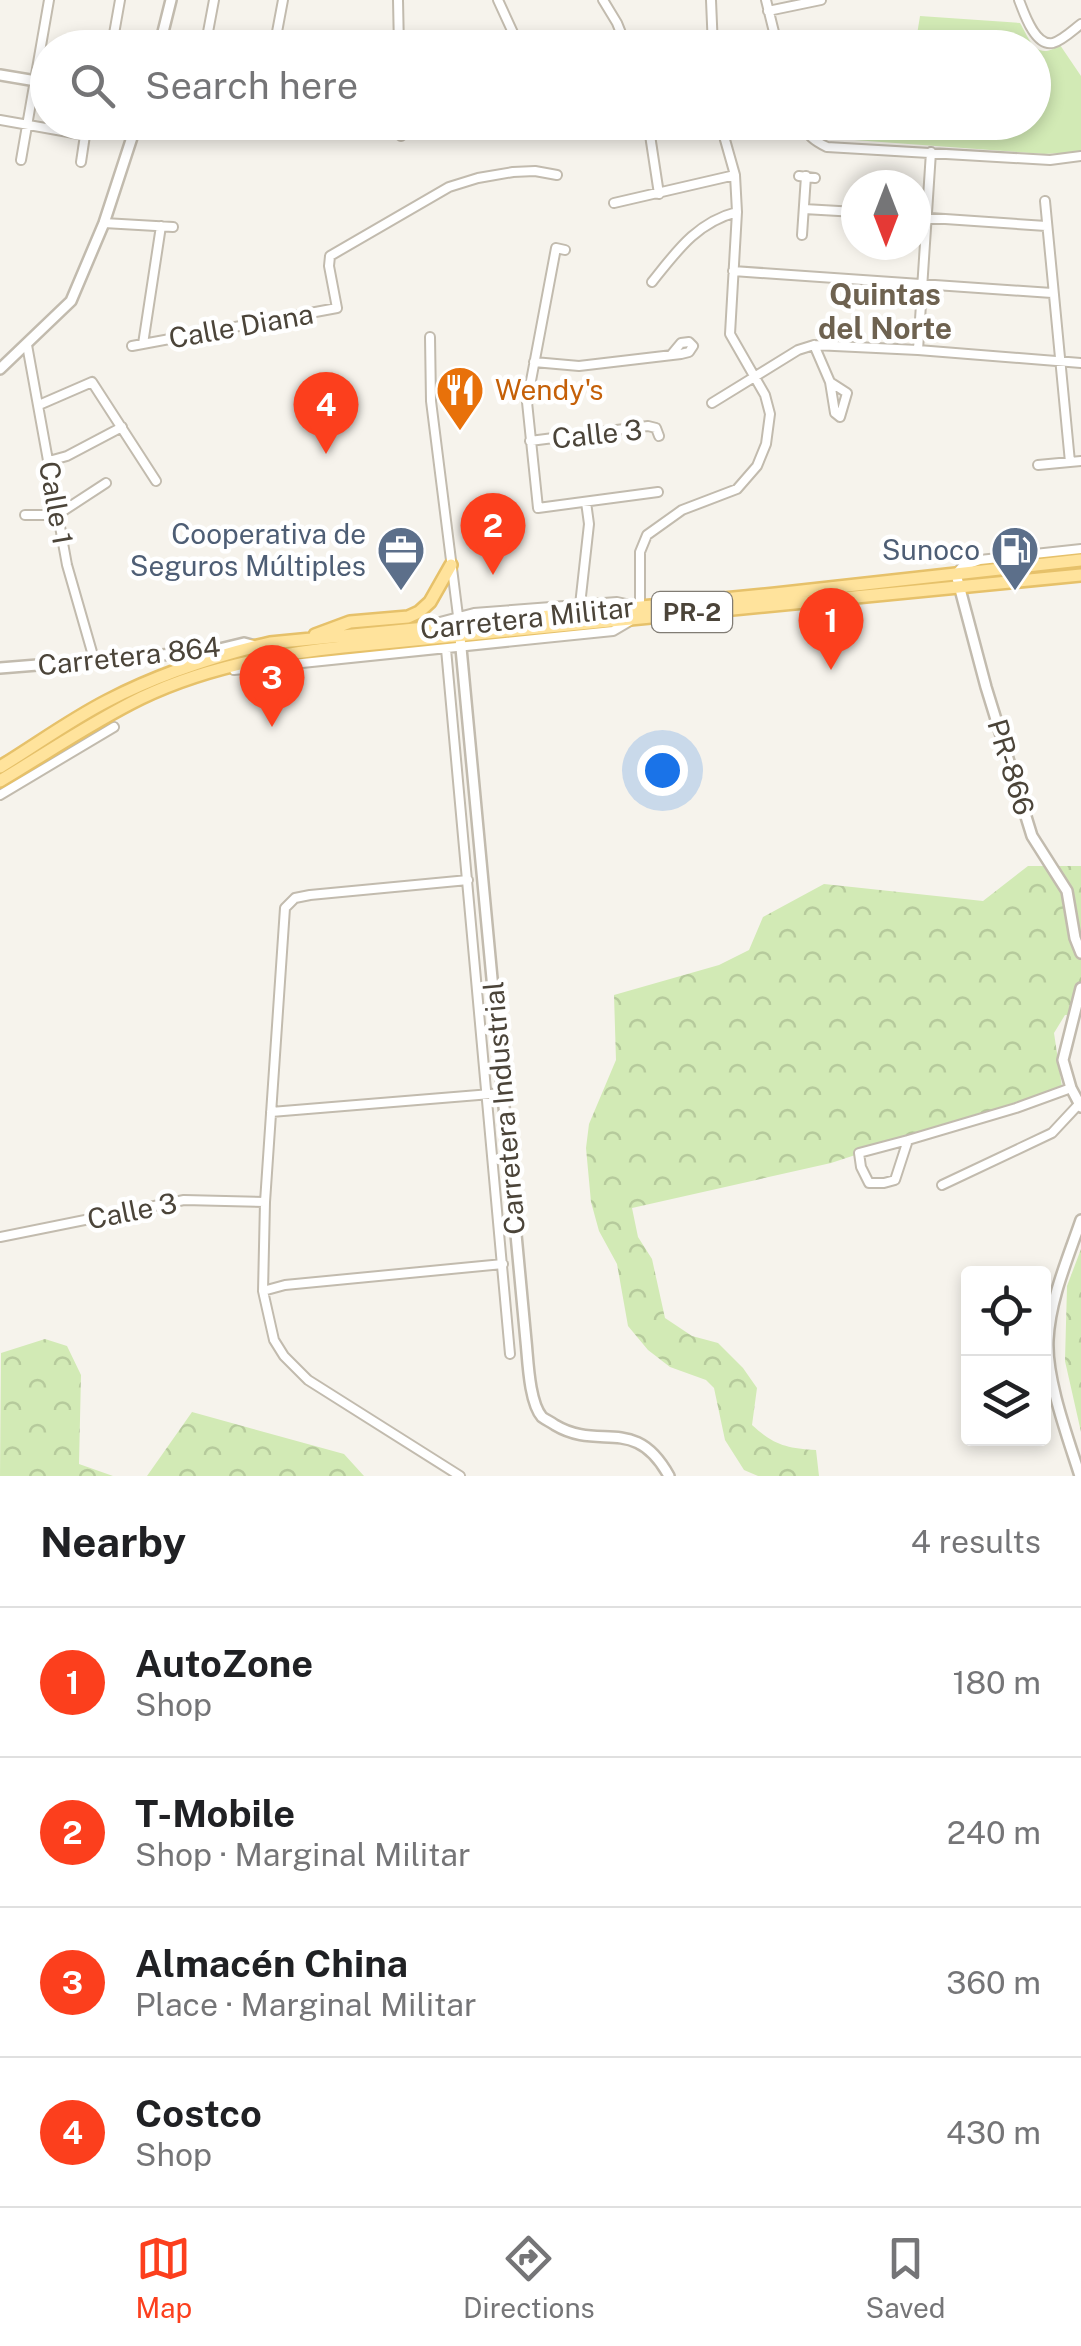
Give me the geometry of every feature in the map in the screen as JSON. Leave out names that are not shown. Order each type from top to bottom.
[{"type":"main road","name":"Carretera Militar","points":[[0,781],[177,677],[273,656],[459,631],[958,580],[1081,560]]},
{"type":"main road","points":[[306,639],[350,622],[408,617],[418,612],[430,602],[452,566]]},
{"type":"main road","name":"Carretera Militar","points":[[958,580],[1081,575]]},
{"type":"main road","name":"Carretera Militar","points":[[0,767],[95,707],[257,646],[421,628],[459,631]]},
{"type":"street","points":[[43,30],[48,0]]},
{"type":"street","points":[[115,30],[120,0]]},
{"type":"street","points":[[163,30],[170,0]]},
{"type":"street","points":[[209,30],[214,0]]},
{"type":"street","points":[[277,30],[283,0]]},
{"type":"street","points":[[398,0],[399,30]]},
{"type":"street","points":[[498,0],[512,30]]},
{"type":"street","points":[[602,0],[619,30]]},
{"type":"street","points":[[711,0],[712,30]]},
{"type":"street","points":[[766,0],[773,30]]},
{"type":"street","points":[[768,11],[821,0]]},
{"type":"street","points":[[1019,0],[1034,30]]},
{"type":"street","points":[[1051,42],[1058,41],[1081,24]]},
{"type":"street","points":[[0,75],[30,80]]},
{"type":"street","points":[[21,160],[30,108]]},
{"type":"street","points":[[0,120],[30,126]]},
{"type":"street","points":[[81,162],[84,140]]},
{"type":"street","points":[[0,369],[71,301],[104,223],[131,140]]},
{"type":"street","points":[[651,140],[659,194]]},
{"type":"street","points":[[637,613],[640,552],[647,535],[682,510],[737,489],[757,466],[766,444],[770,414],[766,394],[730,334],[736,174],[726,140]]},
{"type":"street","points":[[814,140],[827,147],[1050,160],[1081,156]]},
{"type":"street","points":[[930,170],[931,152]]},
{"type":"street","name":"Calle Diana","points":[[161,226],[143,344],[337,308],[330,256],[449,187],[513,172],[557,174]]},
{"type":"street","points":[[614,203],[736,174]]},
{"type":"street","points":[[802,235],[807,177]]},
{"type":"street","points":[[1045,202],[1070,462]]},
{"type":"street","points":[[804,209],[841,211]]},
{"type":"street","points":[[652,282],[689,237],[718,216],[736,212]]},
{"type":"street","points":[[931,218],[1046,226]]},
{"type":"street","points":[[104,223],[173,227]]},
{"type":"street","points":[[561,249],[527,402],[538,508],[658,492]]},
{"type":"street","points":[[918,350],[924,260]]},
{"type":"street","points":[[732,271],[1052,293]]},
{"type":"street","points":[[430,337],[431,401],[459,631]]},
{"type":"street","points":[[132,346],[143,344]]},
{"type":"street","points":[[814,344],[830,382]]},
{"type":"street","points":[[712,403],[814,344],[1081,363]]},
{"type":"street","name":"Calle 1","points":[[27,345],[68,564],[94,659]]},
{"type":"street","points":[[534,362],[580,366],[671,355]]},
{"type":"street","points":[[39,404],[92,382],[156,481]]},
{"type":"street","name":"Calle 3","points":[[530,441],[648,426],[656,428],[659,436]]},
{"type":"street","points":[[49,461],[67,456],[122,427]]},
{"type":"street","points":[[1038,465],[1081,461]]},
{"type":"street","points":[[24,515],[58,514],[106,484]]},
{"type":"street","points":[[580,605],[589,524],[586,502]]},
{"type":"street","points":[[958,580],[962,566],[980,560],[1081,548]]},
{"type":"street","name":"PR-866","points":[[958,580],[1032,836],[1067,891],[1081,953]]},
{"type":"street","points":[[455,594],[467,608],[488,612],[617,602],[637,613]]},
{"type":"street","points":[[488,612],[459,631],[446,650],[510,1354]]},
{"type":"street","points":[[459,631],[613,631],[637,613]]},
{"type":"street","name":"Carretera Industrial","points":[[459,631],[533,1399],[542,1417],[571,1434],[623,1436],[649,1448],[669,1476]]},
{"type":"street","name":"Carretera 864","points":[[0,668],[211,651],[244,643],[257,646]]},
{"type":"street","points":[[209,672],[446,650]]},
{"type":"street","points":[[167,654],[177,677]]},
{"type":"street","points":[[0,795],[114,727]]},
{"type":"street","points":[[78,748],[80,733]]},
{"type":"street","points":[[460,1476],[308,1380],[274,1340],[263,1291],[265,1202],[285,908],[295,898],[468,880]]},
{"type":"street","points":[[942,1186],[1052,1133],[1080,1106],[1063,1060],[1081,988]]},
{"type":"street","points":[[908,1140],[896,1180],[869,1183],[859,1153],[1071,1088]]},
{"type":"street","points":[[271,1112],[504,1093]]},
{"type":"street","name":"Calle 3","points":[[0,1237],[184,1200],[265,1202]]},
{"type":"street","points":[[1080,1476],[1052,1379],[1048,1342],[1054,1302],[1081,1220]]},
{"type":"street","points":[[263,1291],[284,1285],[503,1264]]},
{"type":"green space","points":[[920,16],[1020,23],[1024,30],[918,30]]},
{"type":"green space","points":[[1060,45],[1081,76],[1081,152],[1044,154],[854,140],[1051,140],[1051,49]]},
{"type":"green space","points":[[1028,866],[1081,866],[1081,1016],[1065,1015],[1054,1033],[1062,1087],[831,1163],[632,1208],[638,1237],[652,1259],[665,1318],[692,1336],[718,1343],[743,1368],[757,1388],[752,1425],[781,1444],[816,1450],[819,1476],[758,1476],[744,1470],[725,1440],[714,1388],[706,1380],[670,1367],[648,1350],[628,1326],[617,1264],[599,1231],[591,1202],[586,1148],[589,1124],[616,1060],[614,995],[719,965],[749,950],[763,917],[824,884],[983,901]]},
{"type":"green space","points":[[1081,1249],[1081,1432],[1065,1361],[1067,1286]]},
{"type":"green space","points":[[45,1339],[67,1346],[81,1375],[79,1464],[113,1476],[0,1476],[1,1353]]},
{"type":"green space","points":[[192,1412],[344,1454],[364,1476],[147,1476]]},
{"type":"place","name":"Wendy's","points":[[460,432]]},
{"type":"place","name":"Costco","points":[[326,454]]},
{"type":"place","name":"T-Mobile","points":[[493,575]]},
{"type":"place","name":"Cooperativa de Seguros Múltiples","points":[[401,592]]},
{"type":"place","name":"Sunoco","points":[[1015,592]]},
{"type":"place","name":"AutoZone","points":[[831,670]]},
{"type":"place","name":"Almacén China","points":[[272,727]]},
{"type":"district","name":"Quintas del Norte","points":[[885,312]]}]
